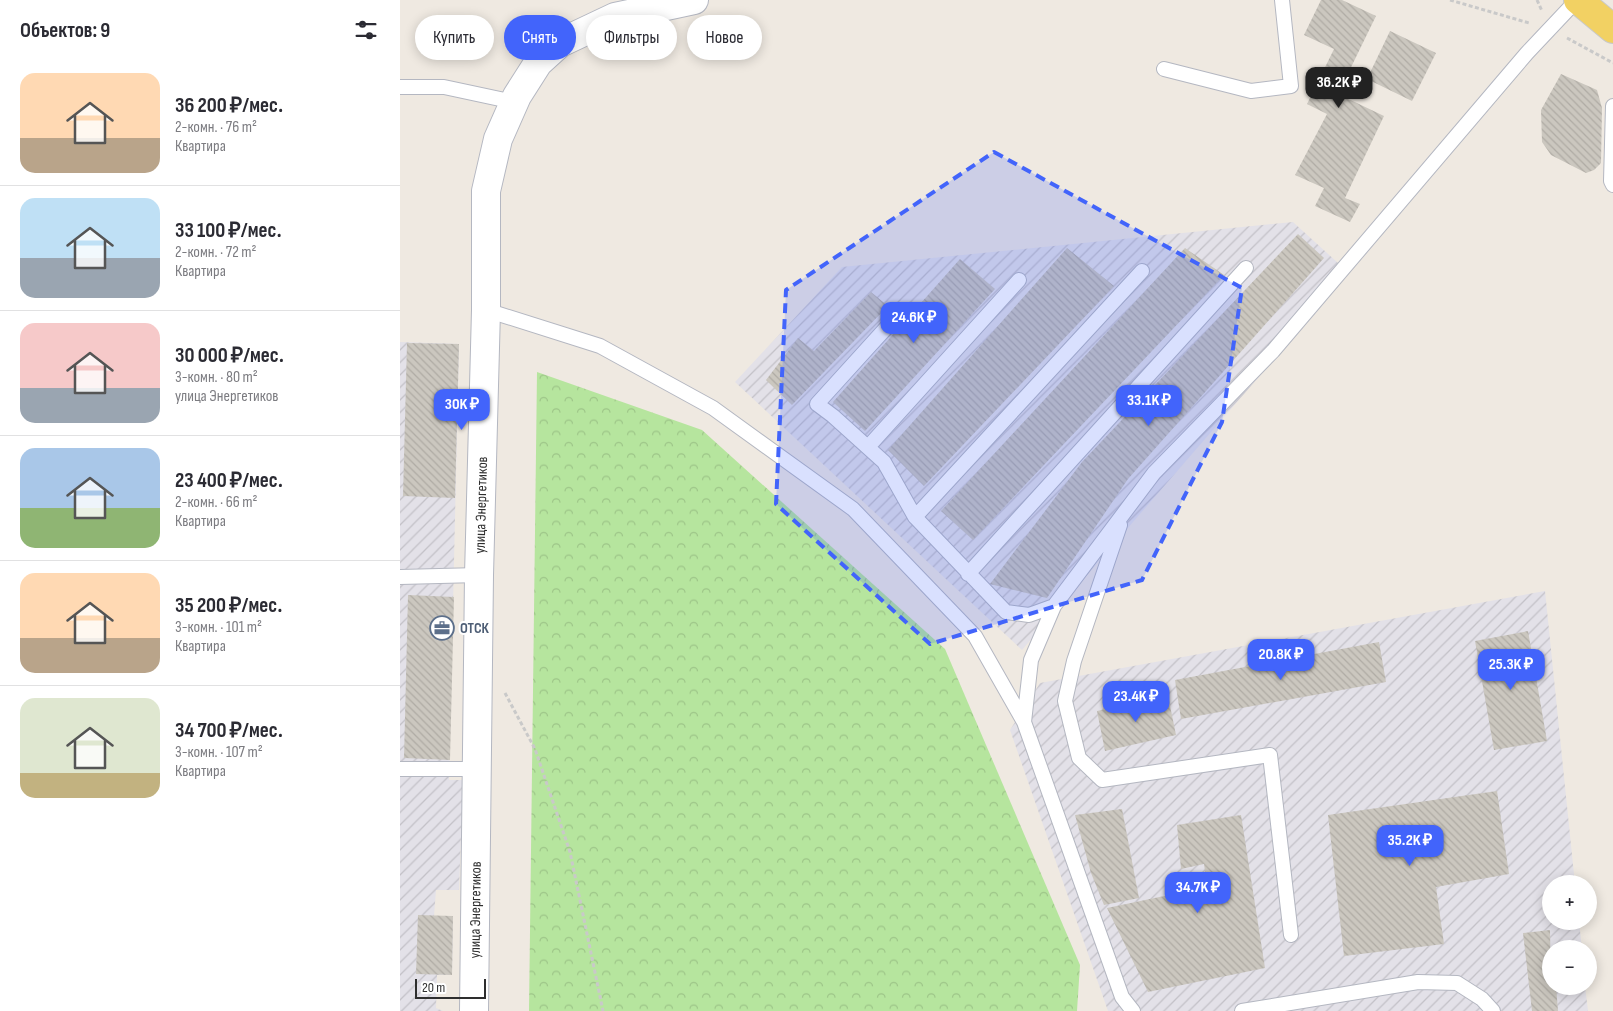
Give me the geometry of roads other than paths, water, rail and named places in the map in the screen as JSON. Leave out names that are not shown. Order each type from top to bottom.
[{"type":"main road","points":[[1577,0],[1613,28]]},
{"type":"street","name":"улица Энергетиков","points":[[474,1011],[479,576],[486,310],[486,191],[498,138],[514,102],[538,63],[560,42],[614,18],[694,0]]},
{"type":"lane","points":[[1164,69],[1251,91],[1291,86],[1282,0]]},
{"type":"lane","points":[[1024,722],[1031,660],[1054,606],[1124,512],[1154,473],[1273,351],[1527,53],[1577,0]]},
{"type":"lane","points":[[400,87],[444,87],[514,102]]},
{"type":"lane","points":[[1613,106],[1611,181],[1613,185]]},
{"type":"lane","points":[[968,574],[1246,268]]},
{"type":"lane","points":[[915,517],[1142,271]]},
{"type":"lane","points":[[868,447],[1019,280]]},
{"type":"lane","points":[[486,310],[600,346],[714,408],[853,509],[975,636],[1024,722],[1122,997],[1133,1011]]},
{"type":"lane","points":[[895,318],[817,404],[884,462],[915,517],[1006,612],[1029,615],[1054,606]]},
{"type":"lane","points":[[1124,512],[1074,661],[1065,701],[1079,758],[1102,780],[1270,754],[1291,935]]},
{"type":"lane","points":[[400,577],[479,576]]},
{"type":"lane","points":[[400,769],[478,770]]},
{"type":"lane","points":[[1242,1011],[1418,982],[1457,984],[1482,999],[1493,1011]]},
{"type":"place","name":"ОТСК","points":[[442,628]]}]
